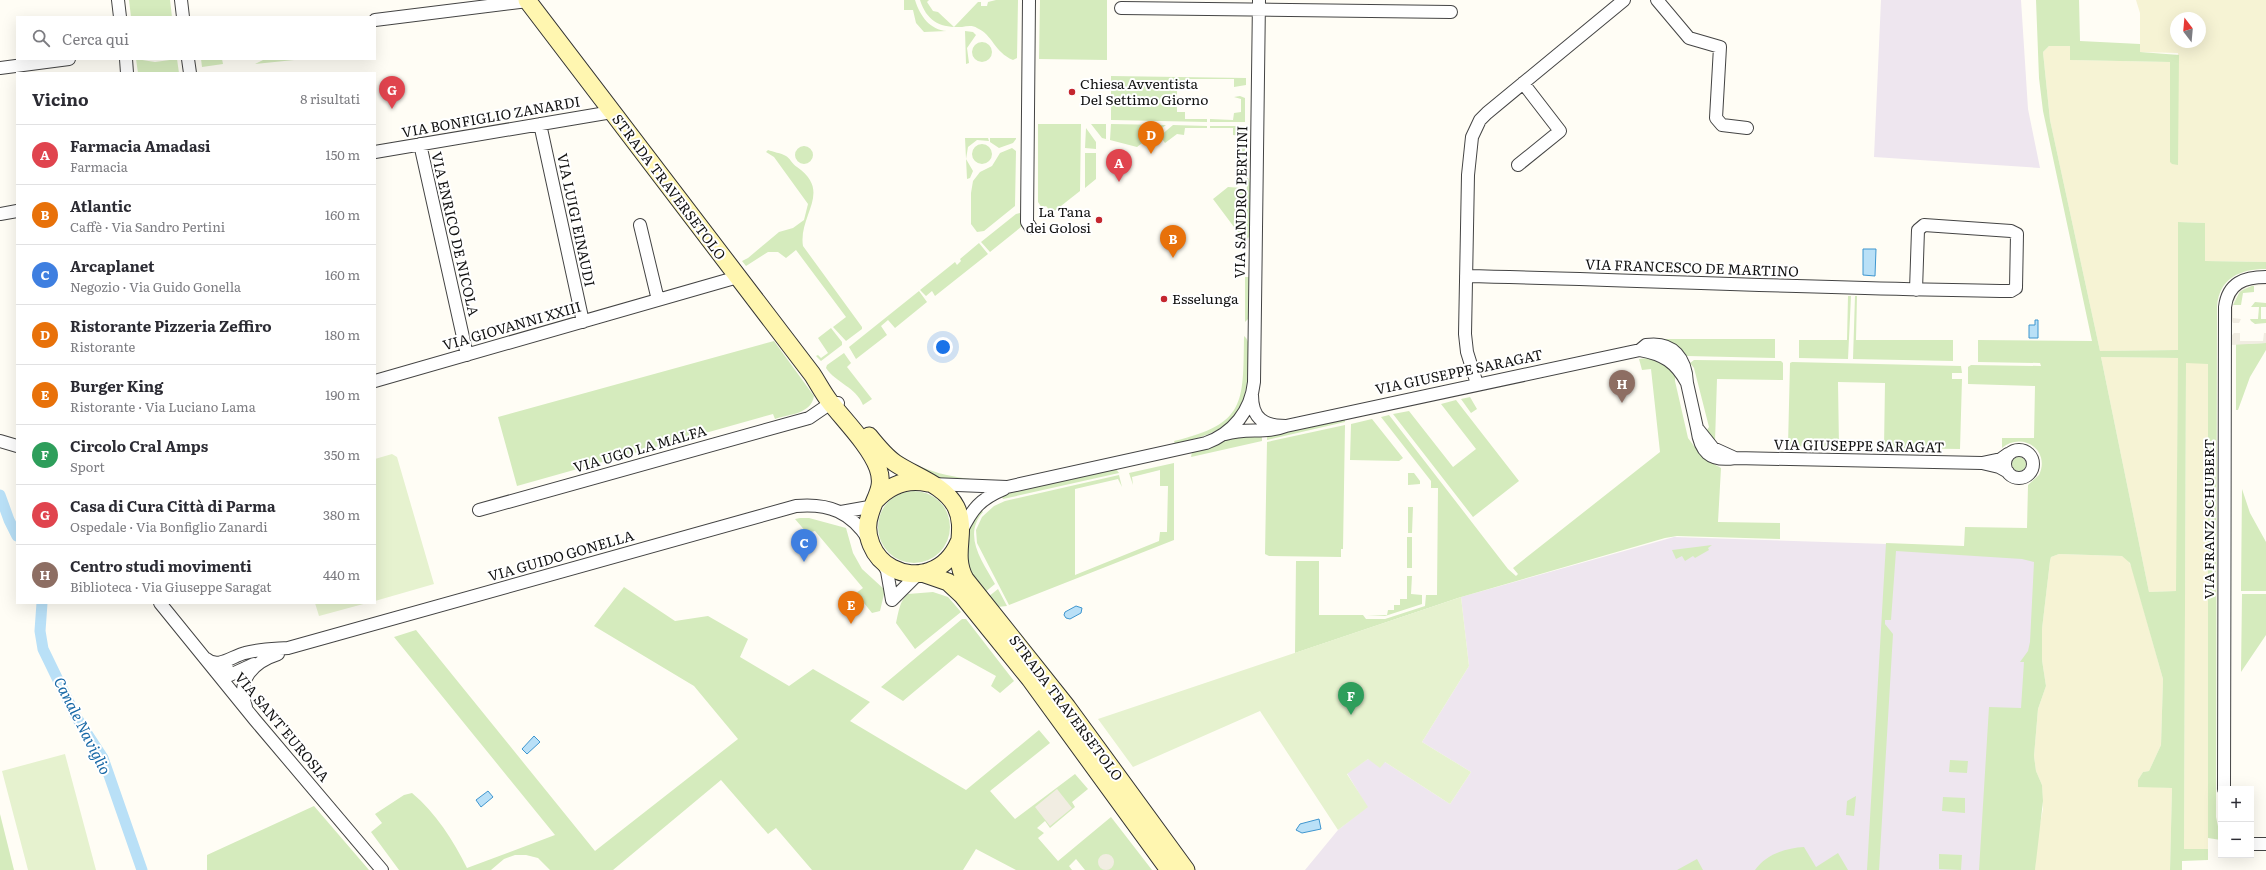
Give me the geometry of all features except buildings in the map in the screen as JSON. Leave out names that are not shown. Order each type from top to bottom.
[{"type":"main road","name":"STRADA TRAVERSETOLO","points":[[528,0],[816,380],[835,409],[868,450],[878,467],[880,484],[876,500],[868,520],[870,541],[880,559],[897,571],[922,573],[944,580],[962,595],[1034,684],[1169,870]]},
{"type":"main road","name":"STRADA TRAVERSETOLO","points":[[835,409],[890,459],[946,493],[955,505],[960,520],[960,564],[965,579],[1067,707],[1186,870]]},
{"type":"main road","name":"STRADA TRAVERSETOLO","points":[[876,500],[886,490],[899,484],[912,481],[930,484]]},
{"type":"main road","name":"STRADA TRAVERSETOLO","points":[[922,573],[934,570],[947,561],[960,538]]},
{"type":"street","points":[[118,0],[120,16]]},
{"type":"street","points":[[181,0],[183,16]]},
{"type":"street","points":[[376,20],[528,0]]},
{"type":"street","points":[[1029,0],[1027,222],[1031,228]]},
{"type":"street","points":[[1477,384],[1466,344],[1468,175],[1472,137],[1480,120],[1487,113],[1624,0]]},
{"type":"street","points":[[1657,0],[1689,38],[1720,47],[1715,133]]},
{"type":"street","points":[[1120,8],[1259,4],[1451,12]]},
{"type":"street","name":"VIA SANDRO PERTINI","points":[[930,484],[1007,487],[1201,444],[1219,437],[1242,417],[1252,392],[1259,4]]},
{"type":"street","points":[[0,68],[26,69],[65,60]]},
{"type":"street","points":[[126,60],[127,72]]},
{"type":"street","points":[[188,60],[190,72]]},
{"type":"street","points":[[1518,165],[1560,131],[1524,83]]},
{"type":"street","name":"VIA BONFIGLIO ZANARDI","points":[[376,152],[612,112]]},
{"type":"street","points":[[1716,118],[1722,126],[1747,128]]},
{"type":"street","name":"VIA LUIGI EINAUDI","points":[[540,124],[583,322]]},
{"type":"street","name":"VIA ENRICO DE NICOLA","points":[[420,144],[467,355]]},
{"type":"street","points":[[0,214],[16,211]]},
{"type":"street","points":[[640,225],[658,300]]},
{"type":"street","name":"VIA FRANCESCO DE MARTINO","points":[[1466,276],[1916,290],[2011,291],[2016,288],[2017,234],[2011,231],[1924,225],[1918,230],[1916,290]]},
{"type":"street","name":"VIA GIOVANNI XXIII","points":[[376,381],[738,277]]},
{"type":"street","name":"VIA FRANZ SCHUBERT","points":[[2224,786],[2225,307],[2228,294],[2237,283],[2249,278],[2266,277]]},
{"type":"street","name":"VIA GIUSEPPE SARAGAT","points":[[1219,437],[1237,431],[1272,431],[1286,426],[1640,350],[1646,345],[1654,345],[1672,350],[1685,366],[1699,443],[1710,455],[1725,460],[1735,458],[1982,463],[1999,467],[2012,476],[2021,478],[2030,473],[2034,465],[2032,456],[2025,450],[2016,450],[2002,459],[1982,463]]},
{"type":"street","points":[[1252,392],[1253,405],[1258,417]]},
{"type":"street","name":"VIA UGO LA MALFA","points":[[479,510],[809,418],[835,409]]},
{"type":"street","name":"VIA GIUSEPPE SARAGAT","points":[[1242,417],[1251,413],[1267,424],[1286,426]]},
{"type":"street","points":[[1242,417],[1240,422],[1242,426],[1250,430]]},
{"type":"street","points":[[0,441],[16,446]]},
{"type":"street","points":[[2008,454],[2005,463],[2008,472]]},
{"type":"street","name":"VIA SANDRO PERTINI","points":[[960,538],[973,508],[1007,487]]},
{"type":"street","name":"VIA GUIDO GONELLA","points":[[205,658],[214,662],[230,663],[245,653],[291,647],[784,508],[806,506],[841,512],[869,507],[876,500]]},
{"type":"street","name":"VIA GUIDO GONELLA","points":[[841,512],[853,520],[870,541]]},
{"type":"street","points":[[880,559],[887,571],[892,600],[914,577],[922,573]]},
{"type":"street","name":"VIA SANT'EUROSIA","points":[[161,604],[228,685],[250,715],[382,870]]},
{"type":"street","name":"VIA GUIDO GONELLA","points":[[230,663],[227,673],[230,675],[291,647]]},
{"type":"street","name":"VIA GUIDO GONELLA","points":[[250,715],[244,702],[244,685],[250,670],[260,662]]},
{"type":"street","points":[[228,685],[225,678],[230,663]]},
{"type":"street","points":[[2254,844],[2266,844]]},
{"type":"shaded area","points":[[1881,0],[2021,0],[2028,109],[2040,168],[1874,157]]},
{"type":"shaded area","points":[[2136,0],[2266,0],[2266,262],[2205,261],[2205,223],[2178,222],[2178,350],[2100,351],[2050,120],[2043,52],[2049,46],[2070,46],[2071,60],[2170,62],[2170,162],[2178,53],[2140,52],[2140,13]]},
{"type":"shaded area","points":[[2266,283],[2266,285],[2249,286],[2237,294],[2233,305],[2233,318],[2241,319],[2239,323],[2233,323],[2231,319],[2231,305],[2237,290],[2248,284]]},
{"type":"shaded area","points":[[2234,333],[2240,333],[2240,341],[2263,341],[2264,333],[2266,333],[2266,343],[2231,345],[2231,336]]},
{"type":"shaded area","points":[[2101,357],[2178,358],[2177,591],[2149,592]]},
{"type":"shaded area","points":[[2186,363],[2208,363],[2208,849],[2184,849]]},
{"type":"shaded area","points":[[1674,537],[2039,549],[2020,870],[1305,870],[1338,830],[1367,807],[1347,773],[1368,759],[1385,762],[1450,804],[1471,772],[1422,742],[1469,666],[1461,597]]},
{"type":"shaded area","points":[[2059,554],[2122,556],[2127,558],[2132,568],[2163,679],[2161,745],[2149,771],[2143,772],[2138,780],[2138,786],[2172,788],[2170,870],[2035,870],[2037,839],[2043,809],[2042,785],[2036,771],[2034,756],[2038,709],[2046,686],[2042,660],[2042,629],[2050,561],[2051,557]]},
{"type":"shaded area","points":[[1057,789],[1072,808],[1050,826],[1035,807]]},
{"type":"shaded area","points":[[1106,854],[1113,859],[1114,862],[1109,869],[1106,870],[1099,865],[1098,862],[1103,855]]},
{"type":"green space","points":[[129,0],[170,0],[172,16],[131,16]]},
{"type":"green space","points":[[904,0],[915,0],[926,21],[936,28],[947,31],[924,32],[916,23],[913,10],[904,10]]},
{"type":"green space","points":[[920,0],[929,0],[927,2],[933,11],[938,12],[954,27],[941,25],[936,22],[927,14]]},
{"type":"green space","points":[[996,0],[1018,0],[1017,58],[1013,60],[1007,57],[997,48],[987,35],[975,27],[954,27],[978,2],[981,2],[981,6],[987,6],[988,2]]},
{"type":"green space","points":[[1040,0],[1107,0],[1107,60],[1039,59]]},
{"type":"green space","points":[[2036,0],[2079,0],[2080,41],[2140,44],[2140,52],[2179,55],[2178,165],[2170,162],[2170,62],[2070,60],[2070,46],[2049,46],[2043,52],[2050,120],[2100,351],[2178,350],[2178,222],[2205,223],[2205,261],[2266,262],[2266,269],[2248,271],[2232,277],[2222,289],[2217,307],[2216,817],[2218,840],[2208,838],[2208,364],[2186,363],[2184,849],[2208,849],[2208,860],[2182,861],[2182,870],[2170,870],[2172,788],[2138,787],[2138,780],[2143,772],[2149,771],[2161,745],[2163,679],[2130,563],[2122,556],[2059,554],[2051,557],[2050,561],[2042,629],[2042,660],[2046,686],[2038,709],[2034,756],[2036,771],[2042,785],[2043,801],[2035,870],[1979,870],[1989,707],[2021,708],[2024,662],[2020,662],[2028,651],[2030,642],[2034,562],[2022,559],[1896,551],[1891,620],[1885,620],[1885,624],[1893,634],[1879,870],[1867,870],[1886,543],[1964,546],[1965,527],[2027,528],[2028,485],[2039,475],[2042,466],[2041,458],[2038,451],[2026,442],[2010,443],[2002,448],[2002,438],[2034,438],[2035,386],[1968,384],[1968,367],[1971,365],[2041,366],[2040,363],[1978,362],[1978,340],[2092,341],[2043,111],[2039,78]],"holes":[[[2101,357],[2178,358],[2176,591],[2149,592]]]},
{"type":"green space","points":[[965,31],[973,32],[976,35],[967,48],[969,63],[966,64]]},
{"type":"green space","points":[[978,42],[986,42],[992,48],[992,56],[986,62],[978,62],[972,56],[972,48]]},
{"type":"green space","points":[[136,60],[155,62],[177,60],[179,72],[138,72]]},
{"type":"green space","points":[[201,60],[222,60],[223,64],[202,67]]},
{"type":"green space","points":[[263,60],[294,60],[255,64]]},
{"type":"green space","points":[[1111,76],[1246,78],[1246,85],[1234,87],[1234,79],[1186,79],[1185,86],[1177,86],[1177,112],[1185,112],[1185,119],[1207,119],[1207,122],[1111,120]]},
{"type":"green space","points":[[1240,96],[1245,98],[1245,122],[1210,122],[1210,119],[1233,120],[1234,113],[1241,112],[1241,99],[1234,97]]},
{"type":"green space","points":[[1038,124],[1081,124],[1080,191],[1052,213],[1046,206],[1042,208],[1038,202]]},
{"type":"green space","points":[[1091,124],[1106,124],[1106,139],[1102,138]]},
{"type":"green space","points":[[1111,124],[1166,125],[1137,147],[1110,140]]},
{"type":"green space","points":[[1173,125],[1207,126],[1207,128],[1185,128],[1184,135],[1177,134],[1165,143],[1160,136]]},
{"type":"green space","points":[[1210,126],[1245,126],[1245,157],[1233,158],[1240,157],[1241,136],[1233,135],[1233,128],[1210,128]]},
{"type":"green space","points":[[1086,128],[1096,142],[1096,149],[1085,148]]},
{"type":"green space","points":[[965,138],[988,138],[989,141],[977,140],[968,147],[966,159]]},
{"type":"green space","points":[[990,138],[1016,139],[1013,143],[999,148],[990,142]]},
{"type":"green space","points":[[978,144],[986,144],[992,150],[992,158],[986,164],[978,164],[972,158],[972,150]]},
{"type":"green space","points":[[804,146],[808,147],[812,151],[812,159],[808,163],[804,164],[800,163],[796,159],[795,155],[796,151],[800,147]]},
{"type":"green space","points":[[1012,148],[1016,151],[1015,206],[984,231],[977,232],[971,224],[971,193],[973,181],[980,172],[992,166],[1000,153]]},
{"type":"green space","points":[[768,150],[787,157],[807,176],[812,186],[812,204],[805,224],[803,246],[862,327],[862,329],[846,341],[833,327],[846,317],[796,250],[786,258],[778,252],[768,252],[746,266],[742,261],[748,258],[779,232],[793,228],[804,220],[808,204],[774,157],[766,152]]},
{"type":"green space","points":[[1085,153],[1096,153],[1096,179],[1085,188]]},
{"type":"green space","points":[[966,159],[973,171],[970,178],[967,179]]},
{"type":"green space","points":[[1247,175],[1250,183],[1250,236],[1246,240]]},
{"type":"green space","points":[[1228,187],[1244,188],[1243,239],[1213,199]]},
{"type":"green space","points":[[1020,213],[1023,222],[1021,227],[990,252],[981,242],[1016,214]]},
{"type":"green space","points":[[979,243],[988,254],[935,296],[932,291],[926,296],[920,290],[955,262],[957,265],[961,261],[960,259]]},
{"type":"green space","points":[[1245,277],[1250,277],[1249,318],[1245,322]]},
{"type":"green space","points":[[2254,285],[2254,292],[2243,293],[2241,305],[2233,305],[2240,291]]},
{"type":"green space","points":[[919,291],[927,302],[895,328],[888,320],[881,326],[887,335],[856,359],[849,347]]},
{"type":"green space","points":[[1848,296],[1851,296],[1848,359],[1799,358],[1799,340],[1847,340]]},
{"type":"green space","points":[[1855,296],[1857,296],[1856,340],[1953,340],[1953,361],[1853,359]]},
{"type":"green space","points":[[2255,302],[2266,303],[2266,307],[2261,307],[2261,319],[2266,319],[2266,323],[2255,324],[2251,321],[2250,319],[2258,319],[2259,307],[2251,307]]},
{"type":"green space","points":[[831,328],[842,342],[842,345],[821,361],[816,356],[818,355],[821,358],[828,353],[818,338]]},
{"type":"green space","points":[[1244,336],[1248,341],[1249,348],[1247,381],[1244,397],[1239,410],[1231,420],[1221,428],[1208,434],[1175,444],[1174,441],[1215,427],[1228,418],[1236,407],[1243,378]]},
{"type":"green space","points":[[1659,339],[1775,339],[1775,358],[1687,356],[1678,346]]},
{"type":"green space","points":[[774,341],[814,396],[812,402],[804,410],[775,419],[773,414],[517,486],[498,417]]},
{"type":"green space","points":[[2266,343],[2266,350],[2250,377],[2238,410],[2236,410],[2236,344]]},
{"type":"green space","points":[[844,353],[851,363],[847,367],[872,399],[863,405],[851,389],[835,378],[826,368],[827,365]]},
{"type":"green space","points":[[1648,358],[1664,364],[1675,376],[1688,438],[1703,458],[1721,468],[1718,522],[1780,523],[1780,539],[1677,536],[1665,538],[1461,597],[1295,653],[1296,561],[1319,561],[1319,615],[1363,615],[1366,619],[1385,619],[1425,606],[1426,595],[1437,595],[1438,488],[1431,488],[1431,481],[1381,417],[1389,415],[1508,569],[1516,576],[1518,574],[1513,568],[1660,452],[1651,369],[1642,370],[1639,359]]},
{"type":"green space","points":[[1694,360],[1781,361],[1783,363],[1783,380],[1717,379],[1715,442],[1707,430],[1709,427],[1694,368],[1690,363]]},
{"type":"green space","points":[[1790,363],[1961,366],[1962,373],[1952,373],[1952,379],[1962,379],[1960,449],[1884,448],[1885,383],[1838,382],[1839,447],[1788,446]]},
{"type":"green space","points":[[1470,397],[1477,409],[1471,413],[1461,399]]},
{"type":"green space","points":[[1456,400],[1519,481],[1473,517],[1393,414],[1409,411],[1453,467],[1476,449],[1441,404]]},
{"type":"green space","points":[[1345,418],[1345,422],[1267,440],[1267,435]]},
{"type":"green space","points":[[1372,419],[1403,458],[1399,461],[1350,460],[1351,424]]},
{"type":"green space","points":[[1345,425],[1343,549],[1341,549],[1341,557],[1269,556],[1265,554],[1267,442]]},
{"type":"green space","points":[[1236,435],[1262,435],[1262,441],[1191,457],[1192,452]]},
{"type":"green space","points":[[881,437],[890,447],[910,462],[946,475],[971,479],[971,483],[944,479],[911,467],[879,439]]},
{"type":"green space","points":[[392,454],[397,457],[434,584],[376,601],[376,459]]},
{"type":"green space","points":[[2016,457],[2022,457],[2026,461],[2026,467],[2022,471],[2016,471],[2012,467],[2012,461]]},
{"type":"green space","points":[[1174,463],[1174,540],[1009,605],[977,543],[976,530],[982,517],[994,506],[1005,501],[1119,475],[1122,487],[1118,479],[1075,489],[1075,575],[1159,541],[1160,532],[1167,532],[1168,486],[1160,486],[1160,470],[1132,477],[1133,485],[1129,473]]},
{"type":"green space","points":[[1116,469],[1119,473],[1003,499],[1001,495]]},
{"type":"green space","points":[[1408,473],[1414,473],[1420,481],[1420,484],[1408,485]]},
{"type":"green space","points":[[2242,489],[2250,513],[2266,542],[2266,591],[2241,591]]},
{"type":"green space","points":[[914,491],[934,497],[944,507],[950,527],[944,547],[934,557],[914,563],[894,557],[884,547],[878,527],[884,507],[894,497]]},
{"type":"green space","points":[[1408,507],[1413,507],[1412,533],[1408,533]]},
{"type":"green space","points":[[980,509],[983,512],[977,521],[974,530],[974,540],[980,558],[995,584],[984,593],[966,569],[970,525]]},
{"type":"green space","points":[[809,518],[846,528],[853,553],[862,569],[885,590],[880,611],[872,613],[856,593],[863,588],[815,531],[807,533],[795,519]]},
{"type":"green space","points":[[1407,537],[1412,537],[1412,568],[1407,568]]},
{"type":"green space","points":[[1712,545],[1708,548],[1709,550],[1695,558],[1693,556],[1685,561],[1682,556],[1676,559],[1672,550]]},
{"type":"green space","points":[[1407,576],[1412,576],[1411,594],[1422,595],[1422,604],[1385,616],[1367,616],[1387,615],[1388,610],[1394,610],[1394,605],[1400,605],[1400,599],[1407,599]]},
{"type":"green space","points":[[624,587],[675,621],[708,616],[748,639],[740,657],[789,686],[813,669],[870,702],[850,721],[966,790],[1039,730],[1050,743],[990,791],[1015,819],[1075,774],[1088,789],[1072,802],[1075,807],[1050,828],[1045,821],[1037,828],[1044,833],[1038,838],[1058,861],[1111,817],[1152,870],[1085,870],[1076,859],[1069,866],[1072,870],[1016,870],[976,849],[963,870],[812,870],[776,828],[768,834],[721,780],[613,870],[550,870],[538,858],[526,855],[515,855],[504,859],[491,870],[399,870],[371,832],[382,823],[375,814],[404,795],[412,793],[436,818],[456,847],[467,868],[555,835],[394,637],[416,630],[595,851],[738,739],[694,686],[594,626]]},
{"type":"green space","points":[[998,589],[1007,606],[997,607],[988,597]]},
{"type":"green space","points":[[933,592],[948,597],[961,612],[915,649],[896,623],[900,607],[903,599],[908,594]]},
{"type":"green space","points":[[2242,594],[2266,594],[2266,635],[2241,672]]},
{"type":"green space","points":[[1461,597],[1469,666],[1422,742],[1471,772],[1450,804],[1385,762],[1380,768],[1368,759],[1347,774],[1368,807],[1338,830],[1260,711],[1133,767],[1098,719]]},
{"type":"green space","points":[[315,604],[363,604],[319,616]]},
{"type":"green space","points":[[962,619],[966,619],[1014,681],[1000,693],[991,686],[996,676],[958,655],[903,701],[881,687]]},
{"type":"green space","points":[[65,754],[96,870],[28,870],[2,771]]},
{"type":"green space","points":[[1950,760],[1968,761],[1967,773],[1949,772]]},
{"type":"green space","points":[[1856,796],[1854,816],[1846,815],[1847,801]]},
{"type":"green space","points":[[1943,797],[1965,798],[1965,813],[1942,811]]},
{"type":"green space","points":[[314,806],[369,870],[207,870],[207,855]]},
{"type":"green space","points":[[0,814],[14,870],[0,870]]},
{"type":"green space","points":[[1804,847],[1816,867],[1838,853],[1848,870],[1755,870],[1765,860],[1783,850]]},
{"type":"green space","points":[[1939,854],[1962,855],[1961,870],[1939,869]]},
{"type":"green space","points":[[1697,859],[1703,870],[1677,870]]},
{"type":"water","points":[[1863,249],[1876,249],[1875,276],[1863,275]]},
{"type":"water","points":[[2035,320],[2038,320],[2038,338],[2029,338],[2029,325],[2035,325]]},
{"type":"water","points":[[1076,606],[1082,608],[1081,613],[1070,619],[1066,618],[1064,615],[1065,612]]},
{"type":"water","points":[[534,736],[540,742],[527,754],[522,749]]},
{"type":"water","points":[[488,791],[493,797],[481,807],[476,800]]},
{"type":"water","points":[[1319,819],[1321,829],[1302,833],[1296,830],[1300,824]]},
{"type":"waterway","name":"Canale Naviglio","points":[[0,495],[16,534]]},
{"type":"waterway","name":"Canale Naviglio","points":[[42,604],[40,631],[43,649],[75,715],[103,758],[142,870]]},
{"type":"place","name":"Chiesa Avventista Del Settimo Giorno","points":[[1072,92]]},
{"type":"place","name":"Casa di Cura Città di Parma","points":[[392,109]]},
{"type":"place","name":"Ristorante Pizzeria Zeffiro","points":[[1151,154]]},
{"type":"place","name":"Farmacia Amadasi","points":[[1119,182]]},
{"type":"place","name":"La Tana dei Golosi","points":[[1099,220]]},
{"type":"place","name":"Atlantic","points":[[1173,258]]},
{"type":"place","name":"Esselunga","points":[[1164,299]]},
{"type":"place","name":"Centro studi movimenti","points":[[1622,403]]},
{"type":"place","name":"Arcaplanet","points":[[804,562]]},
{"type":"place","name":"Burger King","points":[[851,624]]},
{"type":"place","name":"Circolo Cral Amps","points":[[1351,715]]}]
